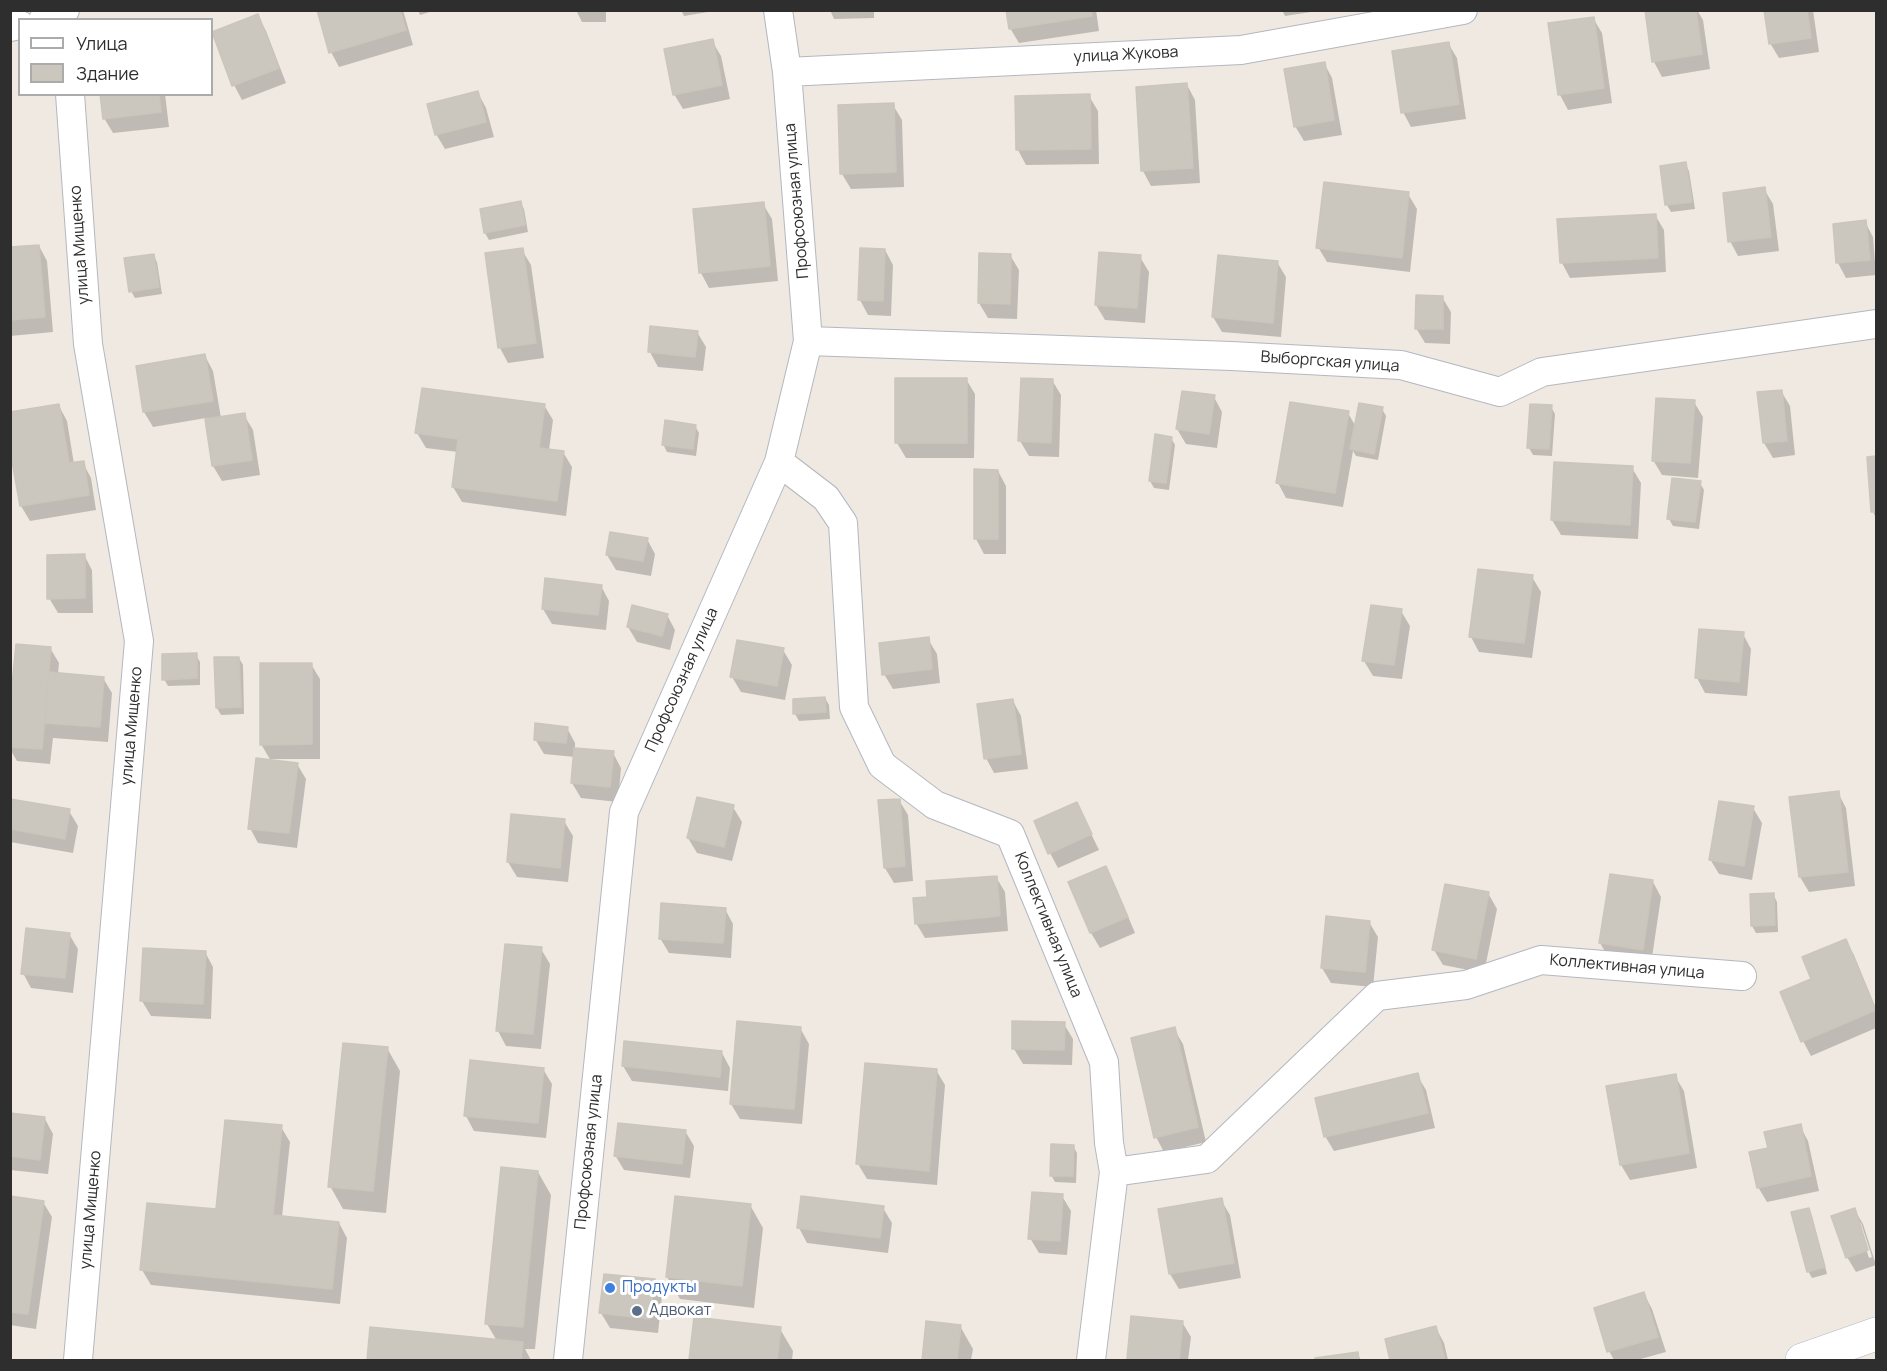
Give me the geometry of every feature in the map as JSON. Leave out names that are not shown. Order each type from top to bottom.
[{"type":"main road","points":[[1802,1360],[1876,1334]]},
{"type":"street","name":"Профсоюзная улица","points":[[568,1360],[624,812],[779,462],[808,340],[787,72],[778,10]]},
{"type":"street","name":"улица Жукова","points":[[787,72],[1241,50],[1463,10]]},
{"type":"street","name":"улица Мищенко","points":[[70,96],[88,344],[139,641],[78,1360]]},
{"type":"street","name":"Выборгская улица","points":[[808,340],[1231,356],[1401,365],[1500,392],[1542,372],[1876,324]]},
{"type":"street","name":"Коллективная улица","points":[[779,462],[825,498],[843,523],[854,707],[882,765],[935,805],[1010,834],[1104,1062],[1109,1143],[1114,1172],[1091,1360]]},
{"type":"street","name":"Коллективная улица","points":[[1114,1172],[1207,1159],[1377,996],[1466,985],[1541,960],[1742,976]]},
{"type":"building","points":[[317,10],[400,10],[406,30],[329,53]]},
{"type":"building","points":[[1006,10],[1091,10],[1092,16],[1009,29]]},
{"type":"building","points":[[1645,10],[1696,10],[1702,54],[1652,62]]},
{"type":"building","points":[[1764,10],[1807,10],[1811,38],[1769,44]]},
{"type":"building","points":[[258,14],[279,68],[232,86],[213,32]]},
{"type":"building","points":[[1594,17],[1604,88],[1558,95],[1548,23]]},
{"type":"building","points":[[713,39],[722,85],[673,95],[664,49]]},
{"type":"building","points":[[1449,42],[1459,104],[1401,113],[1392,51]]},
{"type":"building","points":[[1325,62],[1334,120],[1294,127],[1284,69]]},
{"type":"building","points":[[1187,83],[1193,168],[1141,171],[1136,87]]},
{"type":"building","points":[[478,91],[486,122],[435,135],[427,104]]},
{"type":"building","points":[[1090,94],[1091,149],[1016,150],[1015,96]]},
{"type":"building","points":[[100,96],[159,96],[161,112],[103,119]]},
{"type":"building","points":[[894,103],[896,172],[840,174],[838,105]]},
{"type":"building","points":[[1686,162],[1692,202],[1665,205],[1660,166]]},
{"type":"building","points":[[1324,182],[1409,192],[1402,258],[1316,248]]},
{"type":"building","points":[[1765,187],[1771,237],[1728,242],[1723,193]]},
{"type":"building","points":[[521,201],[525,225],[484,233],[480,209]]},
{"type":"building","points":[[764,202],[770,266],[699,273],[693,209]]},
{"type":"building","points":[[1656,214],[1658,258],[1560,263],[1557,219]]},
{"type":"building","points":[[1866,220],[1870,260],[1836,263],[1833,224]]},
{"type":"building","points":[[39,245],[45,317],[10,320],[10,247]]},
{"type":"building","points":[[523,248],[536,343],[498,348],[485,253]]},
{"type":"building","points":[[860,248],[885,249],[883,301],[858,300]]},
{"type":"building","points":[[1099,252],[1141,255],[1137,308],[1095,305]]},
{"type":"building","points":[[979,253],[1011,254],[1010,304],[978,303]]},
{"type":"building","points":[[154,254],[159,287],[129,292],[124,258]]},
{"type":"building","points":[[1218,255],[1278,261],[1273,323],[1212,317]]},
{"type":"building","points":[[1416,295],[1443,296],[1443,329],[1415,329]]},
{"type":"building","points":[[650,326],[698,331],[695,357],[648,352]]},
{"type":"building","points":[[205,354],[213,401],[143,412],[136,366]]},
{"type":"building","points":[[895,378],[967,378],[967,443],[895,443]]},
{"type":"building","points":[[1021,378],[1053,379],[1051,443],[1018,441]]},
{"type":"building","points":[[422,388],[545,404],[539,448],[564,451],[557,501],[452,487],[458,439],[415,433]]},
{"type":"building","points":[[1782,390],[1787,441],[1763,443],[1757,392]]},
{"type":"building","points":[[1182,391],[1215,395],[1209,434],[1176,429]]},
{"type":"building","points":[[1656,398],[1695,400],[1690,463],[1652,461]]},
{"type":"building","points":[[1290,402],[1349,411],[1335,493],[1276,483]]},
{"type":"building","points":[[1359,403],[1383,407],[1374,454],[1350,449]]},
{"type":"building","points":[[59,404],[69,463],[84,461],[89,495],[20,506],[10,450],[10,412]]},
{"type":"building","points":[[1530,404],[1552,405],[1549,449],[1527,448]]},
{"type":"building","points":[[245,413],[252,460],[212,466],[205,419]]},
{"type":"building","points":[[665,420],[696,425],[693,449],[662,445]]},
{"type":"building","points":[[1155,434],[1172,437],[1166,483],[1149,481]]},
{"type":"building","points":[[1876,456],[1876,512],[1871,512],[1867,457]]},
{"type":"building","points":[[1554,462],[1633,466],[1630,525],[1551,520]]},
{"type":"building","points":[[974,469],[998,470],[998,539],[974,539]]},
{"type":"building","points":[[1672,478],[1701,481],[1695,522],[1667,519]]},
{"type":"building","points":[[610,532],[648,538],[643,561],[606,555]]},
{"type":"building","points":[[85,554],[85,598],[47,599],[47,555]]},
{"type":"building","points":[[1478,569],[1533,575],[1524,643],[1469,637]]},
{"type":"building","points":[[545,578],[602,585],[598,615],[542,609]]},
{"type":"building","points":[[632,605],[668,614],[662,636],[627,627]]},
{"type":"building","points":[[1371,605],[1402,609],[1394,665],[1362,661]]},
{"type":"building","points":[[1699,629],[1744,632],[1739,682],[1695,678]]},
{"type":"building","points":[[929,637],[932,669],[882,675],[879,643]]},
{"type":"building","points":[[737,640],[784,648],[777,686],[730,677]]},
{"type":"building","points":[[16,644],[51,647],[42,749],[10,747],[10,706]]},
{"type":"building","points":[[197,653],[197,678],[162,680],[162,654]]},
{"type":"building","points":[[214,657],[239,657],[241,707],[216,708]]},
{"type":"building","points":[[260,663],[312,663],[312,744],[260,745]]},
{"type":"building","points":[[49,672],[104,677],[100,727],[45,723]]},
{"type":"building","points":[[825,697],[826,712],[793,714],[793,699]]},
{"type":"building","points":[[1013,699],[1021,754],[984,759],[977,704]]},
{"type":"building","points":[[535,723],[568,727],[566,743],[534,740]]},
{"type":"building","points":[[574,748],[614,751],[610,787],[571,783]]},
{"type":"building","points":[[256,758],[298,763],[289,833],[248,829]]},
{"type":"building","points":[[1839,791],[1848,872],[1799,877],[1789,797]]},
{"type":"building","points":[[697,797],[734,805],[724,847],[687,838]]},
{"type":"building","points":[[10,799],[70,809],[65,839],[10,829]]},
{"type":"building","points":[[900,799],[905,866],[884,868],[878,800]]},
{"type":"building","points":[[1719,801],[1754,806],[1744,866],[1709,860]]},
{"type":"building","points":[[1077,802],[1092,834],[1048,854],[1034,821]]},
{"type":"building","points":[[511,814],[565,819],[560,868],[507,862]]},
{"type":"building","points":[[1106,866],[1128,917],[1090,933],[1068,882]]},
{"type":"building","points":[[1610,874],[1653,880],[1643,950],[1599,943]]},
{"type":"building","points":[[997,876],[1000,916],[915,924],[913,898],[927,897],[926,881]]},
{"type":"building","points":[[1445,884],[1489,892],[1476,959],[1432,950]]},
{"type":"building","points":[[1774,893],[1775,925],[1751,926],[1750,894]]},
{"type":"building","points":[[661,903],[726,908],[723,943],[659,939]]},
{"type":"building","points":[[1326,916],[1370,921],[1365,972],[1321,968]]},
{"type":"building","points":[[26,928],[70,933],[65,978],[21,974]]},
{"type":"building","points":[[1846,939],[1876,1010],[1801,1042],[1780,992],[1811,979],[1802,957]]},
{"type":"building","points":[[505,944],[542,947],[533,1034],[496,1031]]},
{"type":"building","points":[[143,948],[206,951],[203,1004],[140,1001]]},
{"type":"building","points":[[737,1021],[801,1027],[794,1109],[730,1104]]},
{"type":"building","points":[[1012,1021],[1065,1022],[1064,1050],[1012,1049]]},
{"type":"building","points":[[1175,1027],[1198,1127],[1154,1138],[1131,1038]]},
{"type":"building","points":[[624,1041],[722,1051],[720,1077],[622,1066]]},
{"type":"building","points":[[343,1043],[388,1047],[373,1191],[328,1187]]},
{"type":"building","points":[[470,1060],[544,1068],[538,1123],[464,1116]]},
{"type":"building","points":[[865,1063],[937,1069],[929,1171],[856,1164]]},
{"type":"building","points":[[1418,1073],[1428,1113],[1324,1137],[1315,1098]]},
{"type":"building","points":[[1676,1074],[1689,1153],[1620,1165],[1606,1086]]},
{"type":"building","points":[[10,1113],[45,1117],[40,1160],[10,1156]]},
{"type":"building","points":[[225,1120],[282,1125],[273,1215],[339,1222],[332,1289],[140,1270],[147,1203],[216,1209]]},
{"type":"building","points":[[618,1123],[686,1130],[682,1164],[614,1156]]},
{"type":"building","points":[[1801,1124],[1811,1176],[1757,1188],[1749,1152],[1768,1148],[1764,1132]]},
{"type":"building","points":[[1051,1144],[1074,1145],[1073,1176],[1050,1176]]},
{"type":"building","points":[[501,1167],[538,1171],[523,1327],[485,1324]]},
{"type":"building","points":[[1032,1192],[1063,1194],[1060,1241],[1028,1239]]},
{"type":"building","points":[[10,1196],[44,1201],[28,1314],[10,1312]]},
{"type":"building","points":[[675,1196],[751,1204],[742,1286],[666,1277]]},
{"type":"building","points":[[801,1196],[884,1206],[880,1238],[797,1228]]},
{"type":"building","points":[[1222,1198],[1234,1263],[1169,1274],[1158,1209]]},
{"type":"building","points":[[1809,1208],[1825,1267],[1807,1272],[1791,1212]]},
{"type":"building","points":[[1855,1208],[1868,1250],[1846,1258],[1831,1216]]},
{"type":"building","points":[[604,1274],[655,1279],[650,1319],[599,1313]]},
{"type":"building","points":[[1644,1292],[1658,1337],[1607,1352],[1594,1308]]},
{"type":"building","points":[[1131,1316],[1183,1321],[1179,1360],[1127,1359]]},
{"type":"building","points":[[694,1317],[781,1327],[777,1360],[689,1360]]},
{"type":"building","points":[[926,1321],[961,1325],[957,1360],[922,1360]]},
{"type":"building","points":[[1436,1326],[1445,1360],[1390,1360],[1385,1339]]},
{"type":"building","points":[[370,1327],[523,1342],[521,1360],[367,1360]]},
{"type":"building","points":[[1358,1352],[1359,1360],[1315,1360],[1315,1358]]},
{"type":"place","name":"Продукты","points":[[610,1288]]},
{"type":"place","name":"Адвокат","points":[[637,1311]]}]
